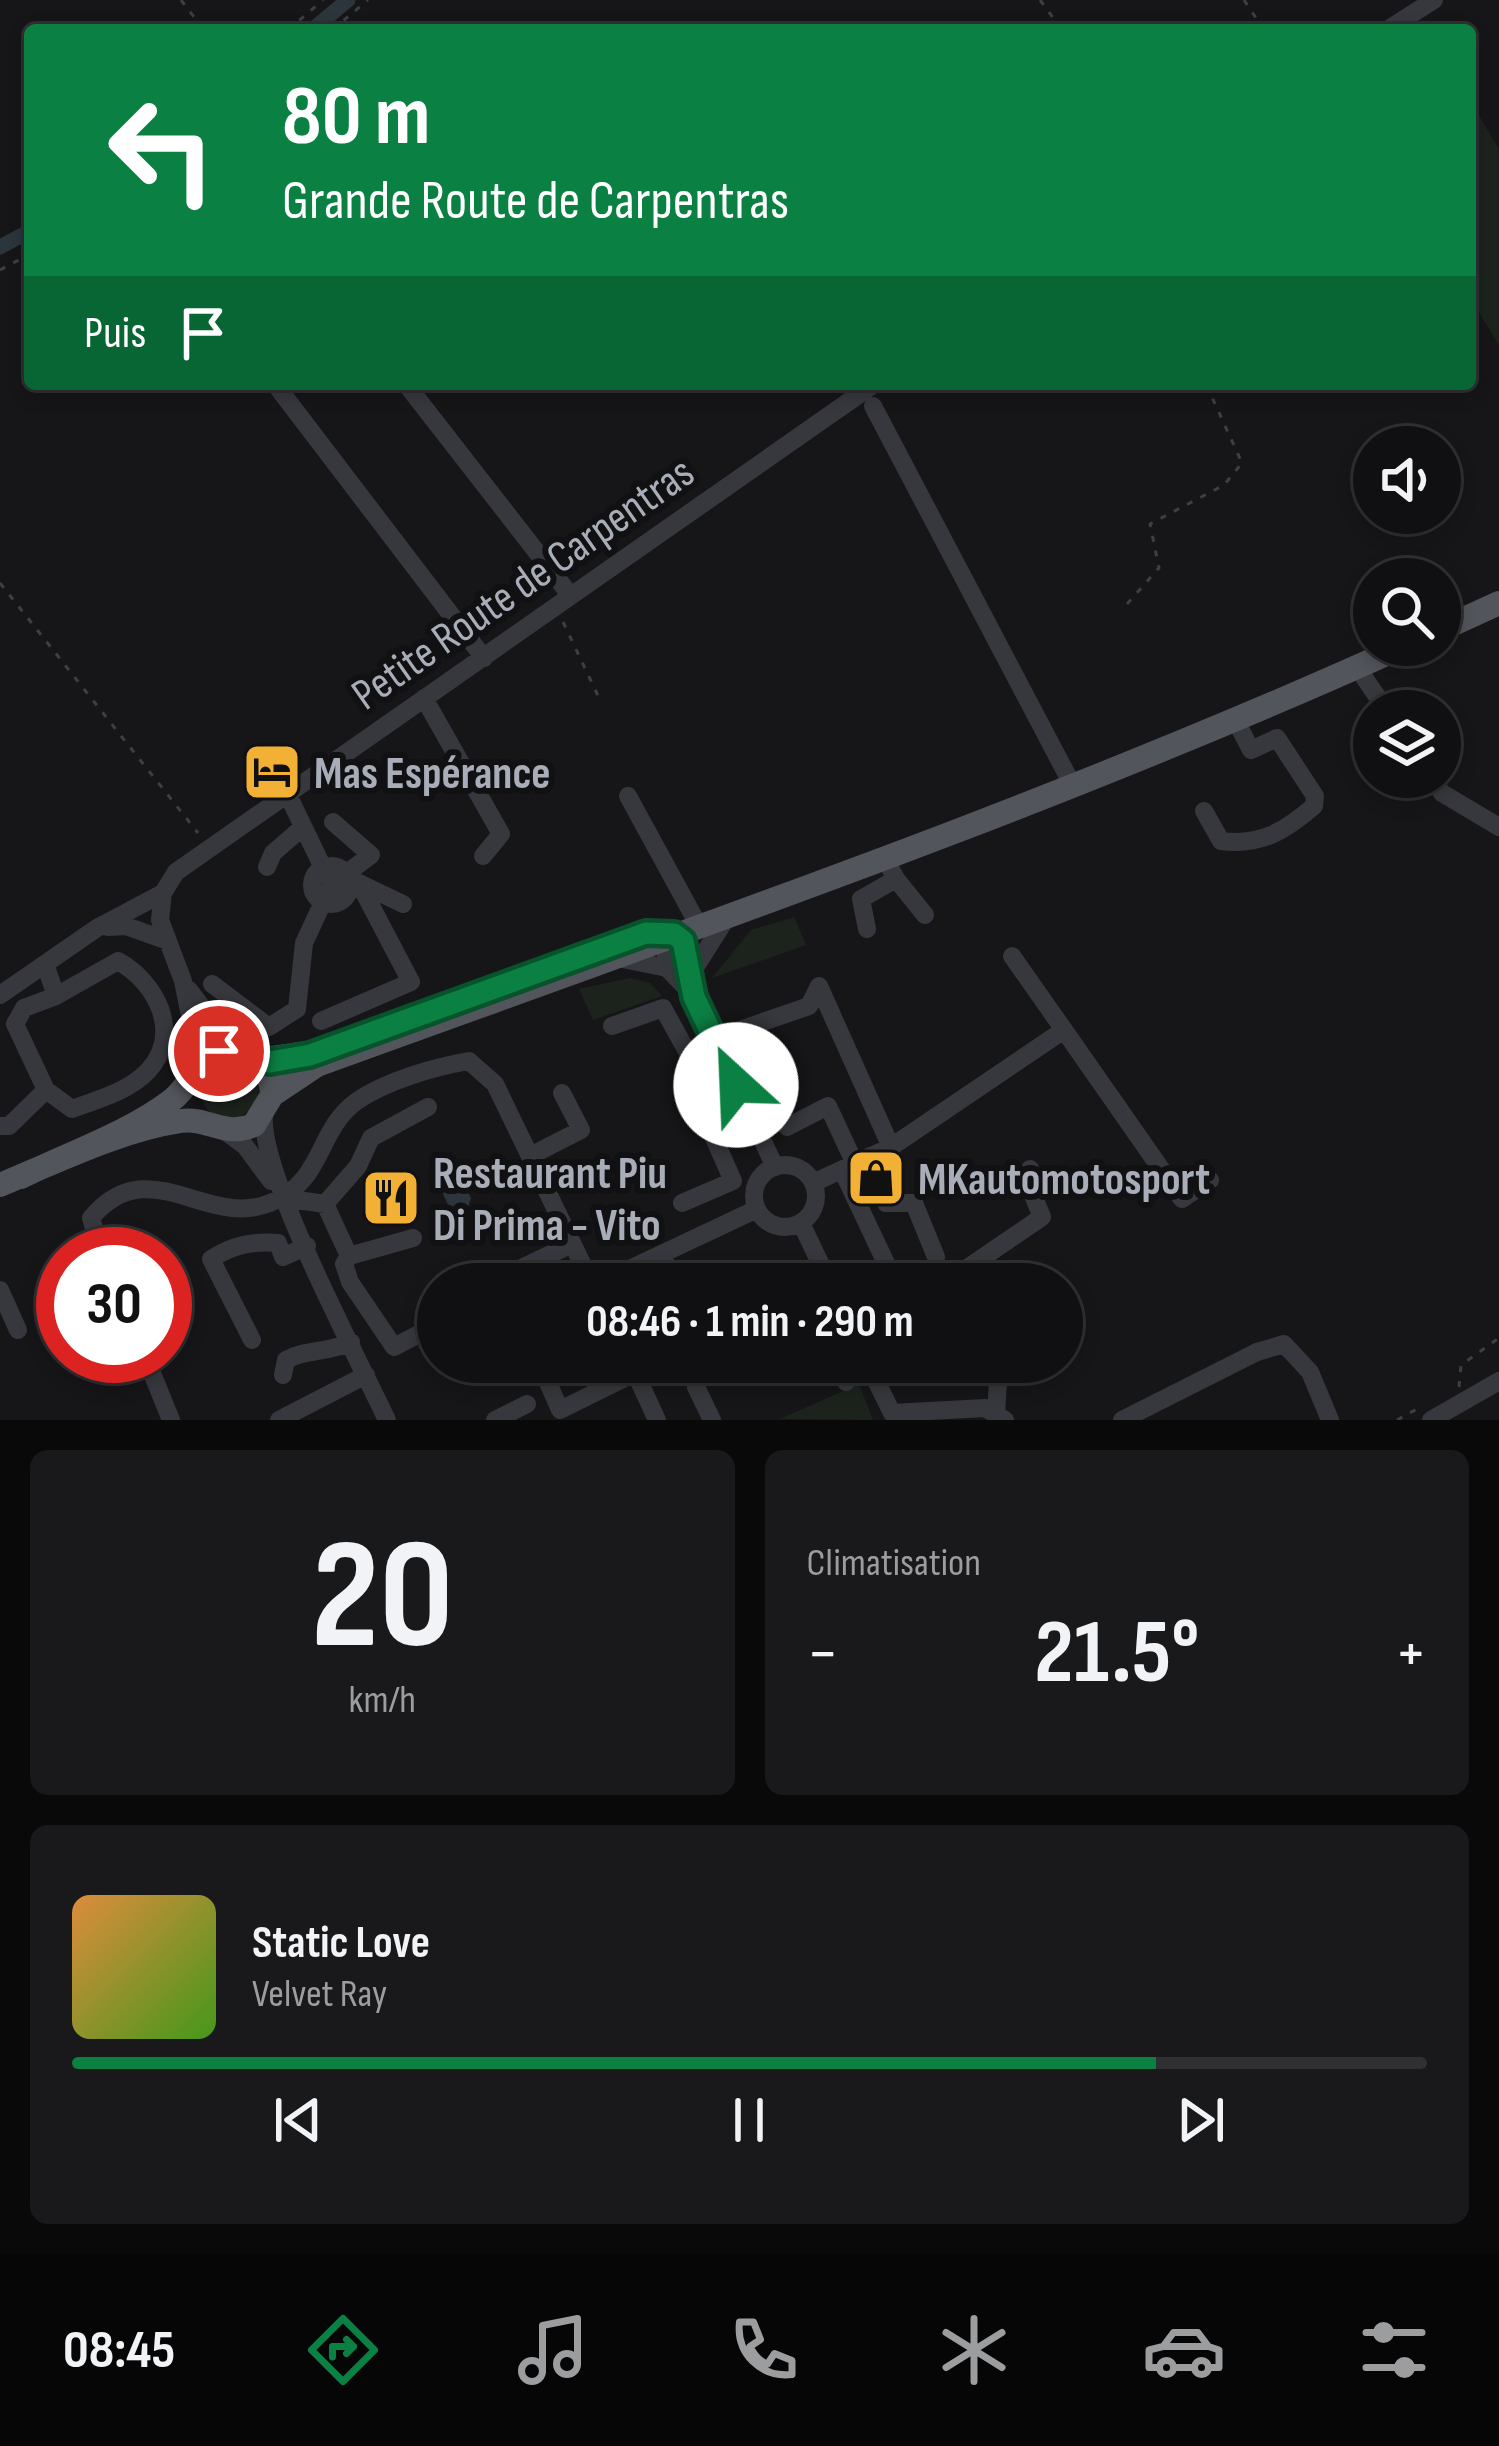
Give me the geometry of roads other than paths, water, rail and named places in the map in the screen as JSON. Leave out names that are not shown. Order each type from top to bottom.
[{"type":"main road","points":[[1461,620],[1499,603]]},
{"type":"main road","points":[[10,1181],[152,1112],[193,1076],[206,1057],[234,1049],[259,1060],[310,1055],[958,832],[1358,667]]},
{"type":"main road","points":[[10,1181],[157,1126],[254,1125],[268,1105],[317,1065],[618,958],[684,928],[891,870],[958,832]]},
{"type":"main road","points":[[259,1060],[272,1082],[268,1105]]},
{"type":"main road","points":[[193,1076],[190,1097],[214,1127]]},
{"type":"street","points":[[1396,24],[1434,0]]},
{"type":"street","points":[[280,390],[484,658]]},
{"type":"street","points":[[410,390],[563,602]]},
{"type":"street","name":"Petite Route de Carpentras","points":[[0,995],[98,928],[163,893],[176,872],[865,390]]},
{"type":"street","points":[[873,406],[1074,788]]},
{"type":"street","points":[[1358,667],[1373,690]]},
{"type":"street","points":[[424,698],[500,834],[483,856]]},
{"type":"street","points":[[1204,811],[1221,842],[1248,845],[1286,831],[1314,806],[1315,796],[1277,738],[1251,750],[1236,721]]},
{"type":"street","points":[[287,793],[339,883],[411,982],[320,1021]]},
{"type":"street","points":[[628,796],[684,928],[694,997]]},
{"type":"street","points":[[1450,798],[1499,827]]},
{"type":"street","points":[[212,984],[268,1027],[297,1009],[304,943],[339,883],[370,855],[333,822]]},
{"type":"street","points":[[266,867],[273,853],[304,827]]},
{"type":"street","points":[[867,929],[861,899],[891,870],[925,915]]},
{"type":"street","points":[[339,883],[382,890],[403,904]]},
{"type":"street","points":[[163,893],[160,920],[184,981],[215,1030],[234,1049]]},
{"type":"street","points":[[98,928],[126,926],[168,941]]},
{"type":"street","points":[[667,968],[684,928]]},
{"type":"street","points":[[684,928],[692,974]]},
{"type":"street","points":[[1012,956],[1182,1199],[1210,1180]]},
{"type":"street","points":[[618,958],[667,968],[694,997],[775,1167]]},
{"type":"street","points":[[118,962],[143,975],[163,1017],[164,1040],[151,1069],[106,1096],[72,1109],[46,1090],[8,1031],[24,1009],[56,996],[118,962]]},
{"type":"street","points":[[44,964],[56,996]]},
{"type":"street","points":[[184,981],[193,1076]]},
{"type":"street","points":[[690,1057],[809,1006],[815,986],[826,1000],[891,1147]]},
{"type":"street","points":[[612,1026],[663,1008],[722,1125],[714,1138],[733,1181],[682,1203]]},
{"type":"street","points":[[813,1183],[891,1147],[1064,1030]]},
{"type":"street","points":[[94,1227],[92,1218],[106,1201],[130,1190],[161,1188],[229,1208],[260,1208],[284,1198],[313,1174],[331,1132],[356,1102],[441,1066],[469,1061],[495,1084],[583,1263]]},
{"type":"street","points":[[0,1126],[9,1126],[46,1090]]},
{"type":"street","points":[[530,1156],[580,1130],[562,1093]]},
{"type":"street","points":[[268,1105],[268,1151],[284,1198],[386,1420]]},
{"type":"street","points":[[787,1126],[828,1106],[856,1163],[888,1263]]},
{"type":"street","points":[[325,1204],[358,1166],[370,1138],[428,1107]]},
{"type":"street","points":[[214,1127],[245,1146],[284,1198],[325,1204]]},
{"type":"street","points":[[856,1163],[886,1203],[914,1203],[937,1257]]},
{"type":"street","points":[[793,1166],[813,1183],[814,1209],[802,1223],[772,1224],[757,1209],[759,1180],[775,1167],[793,1166]]},
{"type":"street","points":[[975,1263],[1042,1217],[1028,1183],[1030,1169]]},
{"type":"street","points":[[325,1204],[349,1256]]},
{"type":"street","points":[[642,1263],[757,1209]]},
{"type":"street","points":[[802,1223],[820,1263]]},
{"type":"street","points":[[413,1238],[349,1256],[344,1264],[350,1282],[394,1347],[417,1335]]},
{"type":"street","points":[[252,1340],[211,1259],[228,1248],[258,1241],[278,1243],[283,1257],[307,1246]]},
{"type":"street","points":[[532,1263],[572,1244]]},
{"type":"street","points":[[662,1254],[666,1263]]},
{"type":"street","points":[[0,1290],[18,1330]]},
{"type":"street","points":[[283,1375],[286,1360],[296,1354],[321,1354],[351,1342]]},
{"type":"street","points":[[1122,1420],[1257,1352],[1285,1344],[1310,1372],[1330,1420]]},
{"type":"street","points":[[279,1420],[366,1376]]},
{"type":"street","points":[[1431,1420],[1499,1381]]},
{"type":"street","points":[[156,1383],[171,1420]]},
{"type":"street","points":[[547,1383],[560,1411],[607,1383]]},
{"type":"street","points":[[640,1383],[658,1420]]},
{"type":"street","points":[[875,1383],[888,1416],[985,1408],[1000,1417]]},
{"type":"street","points":[[998,1383],[1000,1417]]},
{"type":"street","points":[[696,1387],[712,1420]]},
{"type":"street","points":[[495,1420],[527,1403]]},
{"type":"waterway","points":[[319,24],[348,0]]},
{"type":"waterway","points":[[0,247],[24,234]]},
{"type":"place","name":"Mas Espérance","points":[[272,772]]},
{"type":"place","name":"MKautomotosport","points":[[876,1178]]},
{"type":"place","name":"Restaurant Piu Di Prima - Vito","points":[[391,1198]]}]
